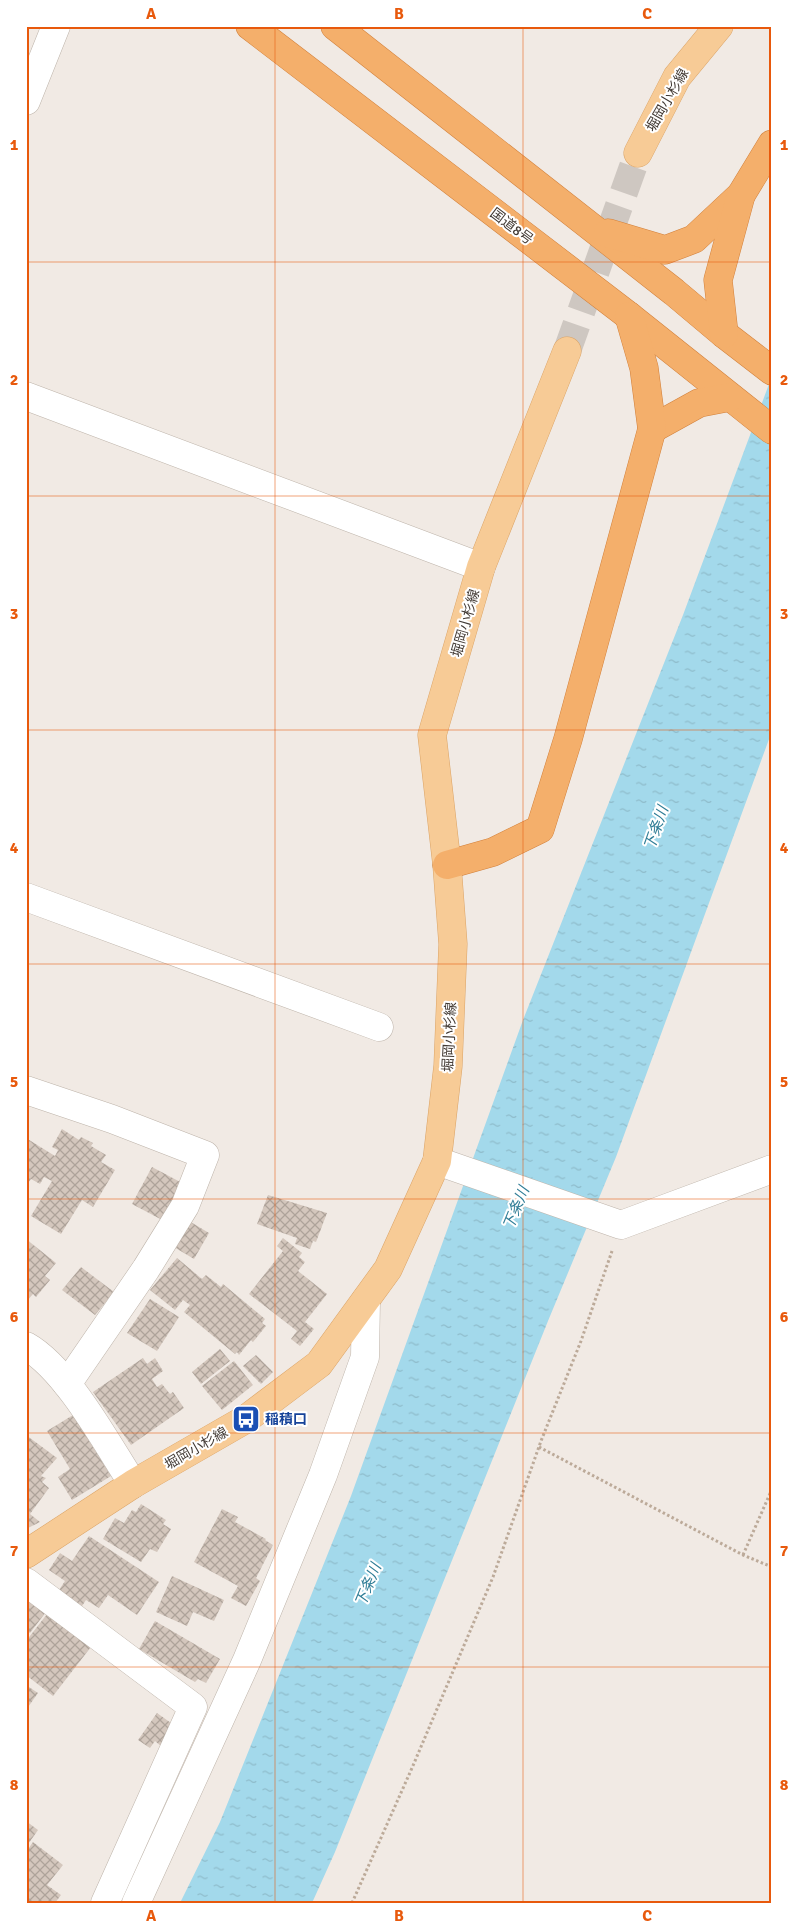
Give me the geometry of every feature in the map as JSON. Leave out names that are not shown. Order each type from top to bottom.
[{"type":"highway","name":"国道8号","points":[[250,26],[629,316],[765,425]]},
{"type":"highway","points":[[335,26],[772,371]]},
{"type":"highway","points":[[595,230],[665,250],[694,239],[741,195],[772,144]]},
{"type":"highway","points":[[724,334],[718,280],[741,195]]},
{"type":"highway","points":[[447,865],[493,852],[540,829],[568,739],[652,430],[644,368],[629,316]]},
{"type":"highway","points":[[652,430],[699,402],[730,397]]},
{"type":"main road","name":"堀岡小杉線","points":[[638,153],[677,77],[719,26]]},
{"type":"main road","name":"堀岡小杉線","points":[[26,1554],[133,1484],[246,1420],[319,1364],[388,1269],[437,1161],[448,1066],[453,953],[447,865],[432,735],[481,568],[567,352]]},
{"type":"street","points":[[26,101],[56,26]]},
{"type":"street","points":[[26,396],[481,568]]},
{"type":"street","points":[[26,897],[379,1027]]},
{"type":"street","points":[[26,1090],[112,1119],[205,1155],[185,1206],[146,1269],[67,1384]]},
{"type":"street","points":[[437,1161],[621,1225],[772,1170]]},
{"type":"street","points":[[136,1903],[247,1660],[323,1475],[365,1357],[366,1300]]},
{"type":"street","points":[[26,1346],[35,1351],[67,1384],[133,1484]]},
{"type":"street","points":[[26,1582],[193,1707],[105,1903]]},
{"type":"path","points":[[352,1903],[493,1577],[621,1225]]},
{"type":"path","points":[[539,1447],[743,1555],[772,1567]]},
{"type":"path","points":[[743,1555],[772,1489]]},
{"type":"water","name":"下条川","points":[[772,376],[772,731],[616,1157],[548,1321],[335,1852],[312,1903],[180,1903],[220,1822],[351,1496],[523,1020],[683,615]]},
{"type":"building","points":[[62,1129],[79,1140],[81,1137],[93,1143],[91,1146],[106,1155],[101,1162],[115,1170],[93,1207],[82,1200],[61,1234],[31,1216],[52,1181],[44,1177],[40,1184],[31,1179],[28,1183],[26,1181],[26,1138],[55,1156],[58,1150],[52,1147]]},
{"type":"building","points":[[152,1167],[184,1184],[164,1221],[132,1204]]},
{"type":"building","points":[[268,1195],[327,1213],[316,1242],[313,1241],[310,1249],[295,1244],[297,1238],[257,1224]]},
{"type":"building","points":[[189,1221],[209,1233],[194,1259],[174,1247]]},
{"type":"building","points":[[283,1238],[302,1253],[299,1257],[305,1262],[298,1271],[327,1294],[305,1322],[314,1329],[300,1346],[291,1339],[297,1331],[249,1294],[283,1251],[277,1246]]},
{"type":"building","points":[[26,1239],[56,1263],[45,1276],[50,1280],[36,1297],[33,1294],[26,1302]]},
{"type":"building","points":[[177,1258],[202,1279],[206,1275],[221,1287],[223,1284],[265,1319],[262,1323],[266,1326],[239,1355],[237,1352],[235,1354],[184,1312],[190,1305],[183,1300],[175,1310],[150,1290]]},
{"type":"building","points":[[81,1267],[114,1292],[95,1315],[62,1290]]},
{"type":"building","points":[[150,1299],[179,1317],[157,1351],[127,1333]]},
{"type":"building","points":[[220,1349],[230,1361],[201,1384],[192,1372]]},
{"type":"building","points":[[256,1355],[273,1372],[261,1384],[243,1366]]},
{"type":"building","points":[[143,1358],[147,1364],[155,1358],[163,1371],[152,1379],[157,1387],[162,1384],[170,1394],[173,1392],[184,1408],[131,1445],[93,1392]]},
{"type":"building","points":[[234,1361],[253,1385],[222,1410],[202,1386]]},
{"type":"building","points":[[73,1415],[111,1476],[72,1500],[58,1477],[70,1469],[47,1431]]},
{"type":"building","points":[[26,1435],[57,1458],[41,1476],[46,1478],[42,1482],[49,1488],[30,1514],[40,1522],[26,1529]]},
{"type":"building","points":[[141,1504],[166,1520],[163,1524],[171,1529],[157,1552],[150,1549],[141,1562],[103,1539],[115,1518],[124,1523],[132,1510],[136,1512]]},
{"type":"building","points":[[222,1509],[238,1517],[235,1522],[266,1539],[273,1545],[256,1578],[260,1581],[246,1606],[231,1598],[238,1586],[194,1562]]},
{"type":"building","points":[[89,1536],[159,1582],[137,1615],[108,1595],[99,1608],[86,1600],[80,1609],[57,1593],[65,1581],[49,1570],[60,1553],[72,1561]]},
{"type":"building","points":[[172,1576],[224,1600],[214,1621],[193,1612],[187,1626],[156,1612]]},
{"type":"building","points":[[26,1597],[46,1612],[30,1633],[26,1631]]},
{"type":"building","points":[[51,1609],[94,1643],[53,1696],[26,1675],[26,1641]]},
{"type":"building","points":[[155,1621],[220,1659],[206,1683],[198,1679],[195,1682],[139,1649]]},
{"type":"building","points":[[26,1685],[38,1693],[26,1710]]},
{"type":"building","points":[[157,1713],[178,1728],[163,1748],[155,1741],[150,1748],[138,1740]]},
{"type":"building","points":[[26,1821],[38,1830],[26,1847]]},
{"type":"building","points":[[33,1842],[63,1865],[47,1885],[61,1895],[55,1903],[26,1903],[26,1860],[28,1857],[26,1852]]},
{"type":"tunnel","points":[[567,351],[638,153]]},
{"type":"place","name":"稲積口","points":[[246,1419]]}]
